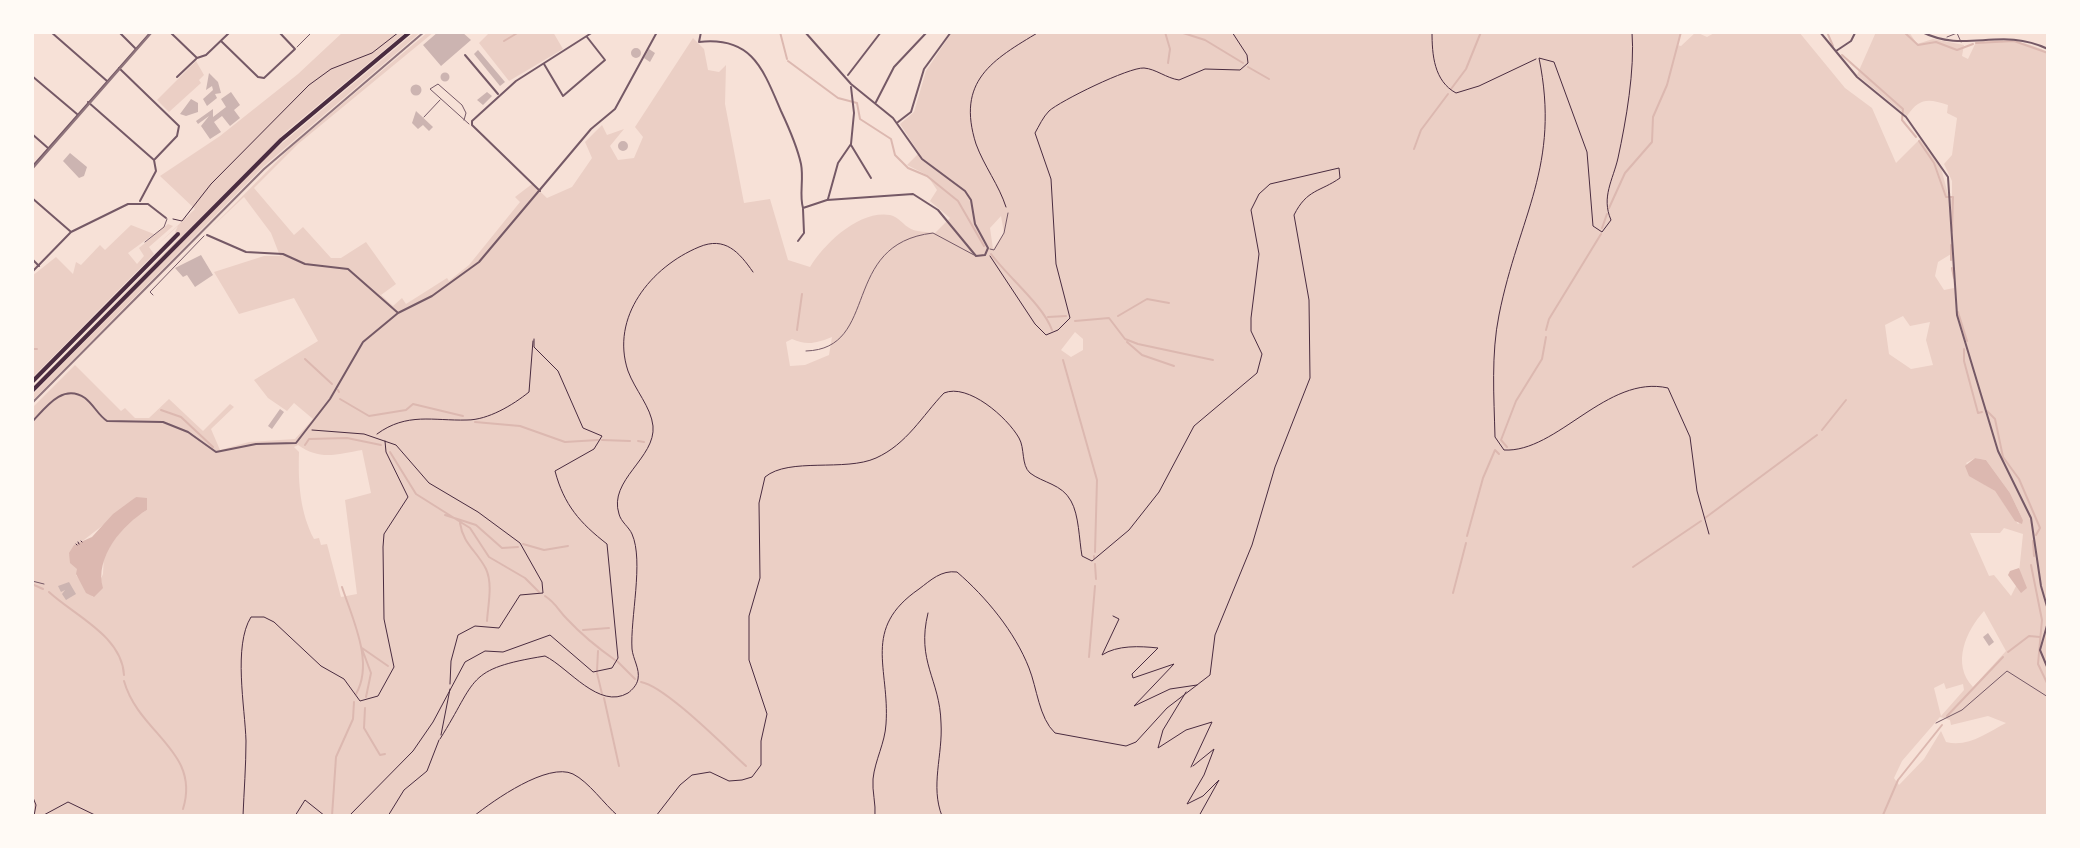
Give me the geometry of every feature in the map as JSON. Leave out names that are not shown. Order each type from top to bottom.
[{"type":"highway","points":[[32,391],[281,140],[410,32]]},
{"type":"highway","points":[[32,382],[178,234]]},
{"type":"street","points":[[51,32],[107,81]]},
{"type":"street","points":[[119,32],[136,48]]},
{"type":"street","points":[[32,167],[151,32]]},
{"type":"street","points":[[170,32],[197,58]]},
{"type":"street","points":[[177,77],[230,32]]},
{"type":"street","points":[[279,32],[295,49]]},
{"type":"street","points":[[472,125],[472,121],[499,95],[593,32]]},
{"type":"street","points":[[32,422],[58,396],[67,393],[84,398],[107,421],[163,422],[188,432],[216,452],[256,444],[292,445],[310,428],[357,349],[398,313],[465,274],[591,129],[615,109],[657,32]]},
{"type":"street","points":[[701,32],[699,42],[721,40],[742,48],[766,76],[800,162],[804,233],[798,241]]},
{"type":"street","points":[[805,32],[847,76],[854,105],[851,144],[838,163],[827,200]]},
{"type":"street","points":[[847,76],[881,32]]},
{"type":"street","points":[[876,103],[894,67],[927,32]]},
{"type":"street","points":[[897,123],[911,112],[924,69],[951,32]]},
{"type":"street","points":[[1820,32],[1857,77],[1906,117],[1942,165],[1951,192],[1949,240],[1957,315],[1998,451],[2031,518],[2041,586],[2048,610]]},
{"type":"street","points":[[1922,32],[1941,41],[2011,37],[2048,49]]},
{"type":"street","points":[[1834,51],[1851,41],[1855,33]]},
{"type":"street","points":[[1941,41],[1955,33],[1960,35],[1961,42]]},
{"type":"street","points":[[221,41],[261,79],[310,34]]},
{"type":"street","points":[[543,63],[563,96],[605,60],[587,37]]},
{"type":"street","points":[[465,55],[499,95]]},
{"type":"street","points":[[119,68],[179,126],[177,136],[154,160]]},
{"type":"street","points":[[32,76],[77,115]]},
{"type":"street","points":[[464,120],[466,113],[462,105],[438,84],[430,89],[540,191]]},
{"type":"street","points":[[851,84],[897,123],[922,159],[965,191],[971,200],[975,224],[988,250]]},
{"type":"street","points":[[424,117],[440,100]]},
{"type":"street","points":[[32,272],[71,232],[139,202],[156,171],[154,160],[88,102]]},
{"type":"street","points":[[32,134],[48,148]]},
{"type":"street","points":[[851,144],[871,178]]},
{"type":"street","points":[[803,208],[827,200],[913,194],[938,210],[976,256]]},
{"type":"street","points":[[32,198],[71,232]]},
{"type":"street","points":[[139,202],[161,211],[166,218],[164,227],[145,242]]},
{"type":"street","points":[[976,256],[994,250],[1004,233],[1008,213]]},
{"type":"street","points":[[806,351],[829,345],[850,329],[870,273],[899,244],[933,233],[976,256]]},
{"type":"street","points":[[153,295],[150,292],[170,269],[207,235],[246,252],[283,254],[305,264],[348,269],[398,313]]},
{"type":"street","points":[[32,259],[40,266]]},
{"type":"street","points":[[32,581],[44,584]]},
{"type":"street","points":[[2048,622],[2040,650],[2048,669]]},
{"type":"street","points":[[1936,723],[1962,710],[2007,671],[2048,697]]},
{"type":"path","points":[[166,218],[182,221],[211,184],[322,74],[372,53],[399,32]]},
{"type":"path","points":[[1008,213],[976,144],[971,115],[975,90],[981,73],[992,60],[1039,32]]},
{"type":"path","points":[[988,250],[1035,324],[1046,335],[1067,323],[1070,318],[1056,264],[1051,179],[1035,133],[1046,113],[1066,98],[1079,95],[1125,70],[1150,69],[1179,80],[1205,69],[1240,70],[1248,63],[1247,55],[1232,32]]},
{"type":"path","points":[[1432,32],[1437,74],[1446,87],[1456,93],[1479,86],[1539,58],[1554,62],[1587,152],[1593,226],[1602,232],[1611,220],[1607,211],[1608,189],[1618,161],[1632,67],[1632,32]]},
{"type":"path","points":[[1539,58],[1545,84],[1547,140],[1541,175],[1496,331],[1496,442],[1504,450],[1529,445],[1606,399],[1625,392],[1668,388],[1690,437],[1697,491],[1709,534]]},
{"type":"path","points":[[656,816],[692,775],[710,772],[729,781],[742,780],[752,777],[761,765],[761,741],[767,714],[749,660],[749,616],[752,595],[760,578],[759,503],[765,477],[792,468],[836,467],[873,460],[894,448],[944,393],[955,388],[965,391],[1002,418],[1018,436],[1025,466],[1031,474],[1053,484],[1071,500],[1082,556],[1092,561],[1097,559],[1129,530],[1159,492],[1194,426],[1257,373],[1262,354],[1251,331],[1251,318],[1259,254],[1251,210],[1259,194],[1270,184],[1330,168],[1342,171],[1340,178],[1318,186],[1299,204],[1294,215],[1309,300],[1310,378],[1275,467],[1257,530],[1215,635],[1210,675],[1188,690],[1136,742],[1126,746],[1055,733],[1046,723],[1028,665],[1015,642],[976,587],[957,572],[948,571],[901,601],[884,630],[881,660],[887,704],[883,749],[873,782],[875,816]]},
{"type":"path","points":[[388,816],[404,790],[427,771],[468,687],[498,667],[545,656],[595,692],[609,698],[626,694],[635,687],[639,676],[632,650],[634,554],[632,535],[619,514],[617,503],[627,478],[648,447],[653,426],[627,368],[625,325],[639,295],[655,275],[702,245],[720,243],[731,247],[753,272]]},
{"type":"path","points":[[349,816],[413,751],[457,671],[473,655],[485,651],[503,652],[550,635],[593,672],[612,668],[618,658],[607,544],[580,523],[562,498],[555,471],[594,449],[602,436],[583,428],[558,371],[534,347],[534,339],[529,392],[513,405],[468,420],[401,420],[375,436]]},
{"type":"path","points":[[310,428],[375,436],[385,441],[403,453],[429,483],[478,512],[520,543],[542,582],[541,595],[520,595],[503,626],[475,626],[458,635],[451,661],[450,687],[440,739]]},
{"type":"path","points":[[243,816],[246,740],[242,682],[245,626],[251,617],[264,617],[274,622],[321,666],[344,679],[360,701],[378,696],[394,667],[382,591],[384,534],[408,497],[386,452],[385,441]]},
{"type":"path","points":[[928,613],[924,657],[940,701],[941,752],[935,793],[942,816]]},
{"type":"path","points":[[1113,616],[1119,619],[1102,655],[1110,650],[1134,646],[1158,648],[1132,674],[1133,678],[1174,664],[1134,706],[1170,689],[1199,685]]},
{"type":"path","points":[[1188,690],[1175,707],[1158,748],[1186,730],[1212,722],[1191,767],[1214,749],[1204,775],[1187,804],[1203,796],[1219,780],[1199,816]]},
{"type":"path","points":[[474,816],[531,780],[565,771],[577,776],[618,816]]},
{"type":"path","points":[[32,795],[36,805],[34,816]]},
{"type":"path","points":[[295,816],[305,800],[325,816]]},
{"type":"path","points":[[42,816],[68,802],[97,816]]},
{"type":"shaded area","points":[[343,32],[406,32],[288,130],[32,387],[180,237],[175,232],[178,226],[155,247],[195,209],[160,176],[220,136],[298,74]]},
{"type":"shaded area","points":[[415,32],[421,32],[264,166],[32,401],[32,395],[268,155]]},
{"type":"shaded area","points":[[428,32],[434,32],[298,144],[254,188],[294,235],[303,227],[331,258],[341,258],[366,242],[396,284],[381,295],[393,306],[402,298],[406,304],[447,278],[449,281],[469,265],[520,202],[515,197],[532,184],[547,198],[572,187],[592,158],[585,142],[602,125],[607,135],[624,129],[610,146],[618,160],[634,158],[643,137],[635,127],[693,38],[704,49],[708,70],[719,72],[726,65],[725,104],[744,203],[770,199],[788,260],[810,267],[824,248],[844,230],[867,218],[890,215],[913,230],[935,233],[950,218],[930,201],[937,190],[927,175],[907,165],[919,153],[900,124],[914,112],[926,71],[952,32],[1682,32],[1677,45],[1681,46],[1696,32],[1707,37],[1716,32],[1799,32],[1845,88],[1872,108],[1896,163],[1921,138],[1940,164],[1949,198],[1952,198],[1952,181],[1944,164],[1952,155],[1957,118],[1947,113],[1948,105],[1935,101],[1920,103],[1907,116],[1857,75],[1876,32],[1909,32],[1917,44],[1933,39],[1964,45],[1962,56],[1968,59],[1976,42],[2013,41],[2039,48],[2048,52],[2048,816],[32,816],[32,408],[75,365],[121,411],[125,408],[135,418],[149,418],[169,399],[203,431],[230,404],[234,407],[211,429],[220,450],[249,442],[295,439],[313,419],[294,403],[287,411],[268,398],[254,380],[318,341],[294,298],[239,314],[214,272],[264,256],[280,256],[271,233],[244,197],[212,227],[291,147]],"holes":[[[1001,216],[1004,233],[993,249],[990,228]],[[1951,254],[1954,288],[1944,290],[1935,276],[1938,262]],[[1903,316],[1910,326],[1930,322],[1926,340],[1933,365],[1911,369],[1889,354],[1885,325]],[[1075,332],[1083,339],[1083,350],[1071,357],[1061,350]],[[832,337],[829,355],[805,365],[790,366],[786,342],[792,339],[807,343]],[[298,445],[322,455],[362,450],[371,493],[345,500],[357,594],[341,597],[327,544],[321,545],[319,538],[314,539],[309,529],[301,497],[299,452],[294,447]],[[1975,458],[1986,460],[2010,493],[2023,520],[2018,524],[1995,491],[1979,481],[1966,463]],[[136,497],[147,510],[127,522],[104,555],[103,574],[93,597],[76,575],[79,572],[69,554]],[[2004,528],[2023,534],[2018,582],[2011,596],[1994,575],[1989,576],[1970,533],[2000,533]],[[1984,611],[2006,651],[1973,687],[1966,678],[1962,658],[1972,628]],[[1944,683],[1946,689],[1963,684],[1964,690],[1941,716],[1934,688]],[[1988,716],[2006,723],[1962,743],[1946,742],[1941,731],[1924,759],[1899,785],[1894,778],[1902,761],[1940,717],[1950,720],[1951,725]]]},
{"type":"shaded area","points":[[490,32],[553,32],[563,49],[509,81],[479,43]]},
{"type":"shaded area","points":[[196,61],[204,75],[199,80],[201,83],[169,112],[157,100]]},
{"type":"shaded area","points":[[168,224],[173,226],[149,247],[154,254],[32,378],[32,276],[56,257],[73,274],[76,262],[81,265],[100,245],[105,250],[131,225],[154,234],[128,253],[137,264],[144,256],[139,248]]},
{"type":"shaded area","points":[[1975,458],[1986,460],[2010,493],[2022,524],[2015,521],[1995,491],[1969,476],[1965,466]]},
{"type":"shaded area","points":[[136,497],[147,498],[147,510],[129,524],[113,543],[103,565],[103,588],[94,597],[86,593],[76,574],[77,569],[70,563],[69,553],[74,545],[92,537],[113,514]]},
{"type":"shaded area","points":[[2019,568],[2027,588],[2021,593],[2008,575]]},
{"type":"building","points":[[438,32],[462,32],[471,40],[441,66],[423,45]]},
{"type":"building","points":[[636,48],[641,53],[636,58],[631,53]]},
{"type":"building","points":[[649,49],[655,53],[650,62],[644,58]]},
{"type":"building","points":[[478,50],[505,82],[500,86],[474,54]]},
{"type":"building","points":[[445,72],[450,77],[445,82],[440,77]]},
{"type":"building","points":[[209,73],[218,82],[221,93],[215,94],[217,98],[207,106],[203,99],[213,90],[212,86],[206,90]]},
{"type":"building","points":[[416,85],[421,90],[416,95],[411,90]]},
{"type":"building","points":[[231,92],[240,105],[234,110],[240,118],[230,126],[222,116],[214,122],[221,132],[210,139],[201,126],[209,116],[198,124],[196,121],[213,109],[213,117],[226,107],[221,99]]},
{"type":"building","points":[[487,92],[492,96],[483,105],[477,100]]},
{"type":"building","points":[[191,99],[198,103],[198,112],[186,116],[180,114]]},
{"type":"building","points":[[416,111],[433,127],[429,131],[423,125],[418,129],[412,123]]},
{"type":"building","points":[[623,141],[628,146],[623,151],[618,146]]},
{"type":"building","points":[[70,153],[87,167],[84,176],[79,178],[63,161]]},
{"type":"building","points":[[201,255],[213,275],[195,287],[187,275],[183,277],[175,268]]},
{"type":"building","points":[[280,409],[284,412],[272,429],[268,426]]},
{"type":"building","points":[[69,582],[76,594],[66,600],[62,594],[65,590],[61,592],[58,586]]},
{"type":"building","points":[[1988,633],[1994,642],[1989,646],[1983,637]]},
{"type":"waterway","points":[[504,41],[519,32]]},
{"type":"waterway","points":[[780,32],[787,59]]},
{"type":"waterway","points":[[1165,32],[1170,49],[1168,63]]},
{"type":"waterway","points":[[1180,32],[1205,40],[1243,63]]},
{"type":"waterway","points":[[1451,89],[1466,69],[1481,32]]},
{"type":"waterway","points":[[1609,208],[1625,173],[1652,142],[1653,117],[1667,85],[1681,32]]},
{"type":"waterway","points":[[1827,32],[1833,46]]},
{"type":"waterway","points":[[1904,32],[1918,45],[1936,42],[1957,50],[1973,44]]},
{"type":"waterway","points":[[1976,43],[2014,41],[2048,53]]},
{"type":"waterway","points":[[1842,55],[1903,109],[1902,120],[1916,137]]},
{"type":"waterway","points":[[788,61],[838,98],[857,103],[860,119],[891,139],[895,155],[908,168],[927,176],[958,201],[984,246]]},
{"type":"waterway","points":[[1248,67],[1269,79]]},
{"type":"waterway","points":[[1414,149],[1421,130],[1448,94]]},
{"type":"waterway","points":[[1919,141],[1934,163],[1946,197],[1953,197],[1952,231]]},
{"type":"waterway","points":[[1602,228],[1607,214]]},
{"type":"waterway","points":[[1546,330],[1549,319],[1601,234]]},
{"type":"waterway","points":[[1951,245],[1951,260]]},
{"type":"waterway","points":[[991,254],[1033,301],[1052,330]]},
{"type":"waterway","points":[[1952,268],[1954,278]]},
{"type":"waterway","points":[[797,330],[802,294]]},
{"type":"waterway","points":[[1118,316],[1147,299],[1169,303]]},
{"type":"waterway","points":[[1958,312],[1967,341]]},
{"type":"waterway","points":[[1048,317],[1066,316]]},
{"type":"waterway","points":[[1075,321],[1109,318],[1125,339],[1213,360]]},
{"type":"waterway","points":[[1507,447],[1501,440],[1516,401],[1542,359],[1546,337]]},
{"type":"waterway","points":[[1127,342],[1142,355],[1174,366]]},
{"type":"waterway","points":[[32,349],[37,349]]},
{"type":"waterway","points":[[1964,349],[1964,361],[1978,413],[1982,412]]},
{"type":"waterway","points":[[305,359],[332,384]]},
{"type":"waterway","points":[[1063,360],[1097,480],[1095,552]]},
{"type":"waterway","points":[[340,399],[369,416],[406,410],[413,404],[463,416]]},
{"type":"waterway","points":[[1822,430],[1846,400]]},
{"type":"waterway","points":[[161,410],[181,417],[213,447]]},
{"type":"waterway","points":[[1987,411],[1995,419],[2003,457],[2019,479],[2040,528],[2036,535]]},
{"type":"waterway","points":[[475,422],[520,426],[565,442],[598,440]]},
{"type":"waterway","points":[[1705,518],[1817,435]]},
{"type":"waterway","points":[[305,445],[309,439],[347,438],[381,445]]},
{"type":"waterway","points":[[602,440],[630,441]]},
{"type":"waterway","points":[[638,441],[644,442]]},
{"type":"waterway","points":[[1467,536],[1483,478],[1495,450],[1499,454]]},
{"type":"waterway","points":[[390,452],[416,494],[470,528],[489,557],[525,578],[539,592]]},
{"type":"waterway","points":[[445,515],[476,525],[502,548],[518,547]]},
{"type":"waterway","points":[[1633,567],[1701,521]]},
{"type":"waterway","points":[[460,523],[464,537],[488,575],[490,595],[487,621]]},
{"type":"waterway","points":[[2033,541],[2034,556]]},
{"type":"waterway","points":[[1453,593],[1466,543]]},
{"type":"waterway","points":[[523,544],[544,550],[568,546]]},
{"type":"waterway","points":[[1095,564],[1096,579]]},
{"type":"waterway","points":[[2031,565],[2042,620],[2038,664],[2048,685]]},
{"type":"waterway","points":[[32,584],[43,589]]},
{"type":"waterway","points":[[1089,657],[1095,586]]},
{"type":"waterway","points":[[342,587],[362,655],[363,669],[356,694]]},
{"type":"waterway","points":[[49,592],[106,638],[121,661],[124,675]]},
{"type":"waterway","points":[[545,596],[584,635],[615,660]]},
{"type":"waterway","points":[[583,630],[609,628]]},
{"type":"waterway","points":[[2008,652],[2029,636],[2040,637]]},
{"type":"waterway","points":[[362,648],[388,666]]},
{"type":"waterway","points":[[362,649],[371,673],[366,697]]},
{"type":"waterway","points":[[597,671],[598,651]]},
{"type":"waterway","points":[[1947,716],[2003,657]]},
{"type":"waterway","points":[[617,661],[635,679]]},
{"type":"waterway","points":[[597,673],[602,694]]},
{"type":"waterway","points":[[124,681],[142,715],[166,743],[183,772],[186,789],[183,809]]},
{"type":"waterway","points":[[641,682],[679,705],[746,766]]},
{"type":"waterway","points":[[604,698],[619,766]]},
{"type":"waterway","points":[[332,816],[336,757],[353,719],[354,702]]},
{"type":"waterway","points":[[365,708],[364,728],[380,755],[385,754]]},
{"type":"waterway","points":[[1883,815],[1898,780],[1942,725]]},
{"type":"tram line","points":[[32,169],[152,32]]},
{"type":"railway","points":[[32,403],[264,169],[424,32]]}]
